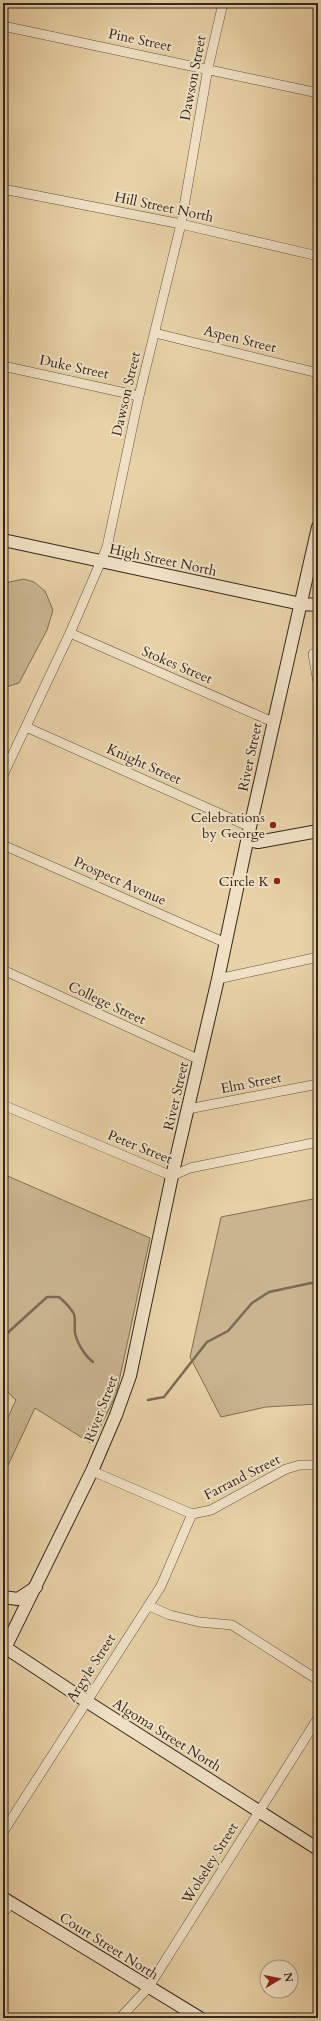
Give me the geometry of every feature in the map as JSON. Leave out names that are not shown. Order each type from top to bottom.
[{"type":"main road","name":"River Street","points":[[4,1648],[36,1588],[92,1471],[116,1415],[130,1376],[172,1176],[200,1060],[273,722],[318,527]]},
{"type":"main road","name":"High Street North","points":[[3,540],[100,562],[301,604],[318,606]]},
{"type":"main road","points":[[247,840],[258,842],[318,832]]},
{"type":"main road","points":[[3,1597],[18,1599],[36,1588]]},
{"type":"main road","name":"Algoma Street North","points":[[4,1648],[86,1702],[318,1849]]},
{"type":"main road","name":"Court Street North","points":[[7,1901],[148,1988],[200,2018]]},
{"type":"street","name":"Dawson Street","points":[[3,775],[70,633],[107,547],[139,396],[182,224],[208,68],[223,3]]},
{"type":"street","name":"Pine Street","points":[[3,26],[208,68],[318,93]]},
{"type":"street","name":"Hill Street North","points":[[3,189],[182,224],[318,256]]},
{"type":"street","name":"Aspen Street","points":[[155,333],[318,373]]},
{"type":"street","name":"Duke Street","points":[[3,366],[139,396]]},
{"type":"street","name":"Stokes Street","points":[[70,633],[273,722]]},
{"type":"street","points":[[313,654],[318,683]]},
{"type":"street","name":"Knight Street","points":[[26,727],[250,827]]},
{"type":"street","name":"Prospect Avenue","points":[[3,845],[226,943]]},
{"type":"street","points":[[218,979],[318,957]]},
{"type":"street","name":"College Street","points":[[3,970],[200,1060]]},
{"type":"street","name":"Elm Street","points":[[188,1109],[318,1084]]},
{"type":"street","name":"Peter Street","points":[[3,1105],[172,1176],[190,1168],[318,1142]]},
{"type":"street","name":"Farrand Street","points":[[92,1471],[192,1514],[211,1510],[286,1469],[300,1465],[318,1465]]},
{"type":"street","name":"Argyle Street","points":[[3,1832],[149,1606],[160,1586],[192,1514]]},
{"type":"street","points":[[149,1606],[170,1615],[199,1622],[232,1625],[318,1680]]},
{"type":"street","name":"Wolseley Street","points":[[120,2018],[148,1988],[318,1718]]},
{"type":"street","points":[[3,1913],[7,1901]]},
{"type":"shaded area","points":[[24,579],[34,582],[45,591],[53,610],[47,630],[19,683],[3,688],[3,586],[9,582]]},
{"type":"shaded area","points":[[3,1174],[150,1238],[116,1395],[92,1444],[35,1408],[3,1476],[3,1428],[16,1400],[3,1388]]},
{"type":"shaded area","points":[[318,1198],[318,1404],[266,1407],[221,1417],[190,1357],[221,1217]]},
{"type":"waterway","points":[[148,1400],[164,1397],[207,1342],[228,1331],[252,1303],[269,1292],[311,1283],[318,1285]]},
{"type":"waterway","points":[[3,1337],[47,1297],[59,1297],[74,1314],[75,1333],[79,1345],[84,1353],[93,1362]]},
{"type":"place","name":"Celebrations by George","points":[[273,825]]},
{"type":"place","name":"Circle K","points":[[277,881]]}]
